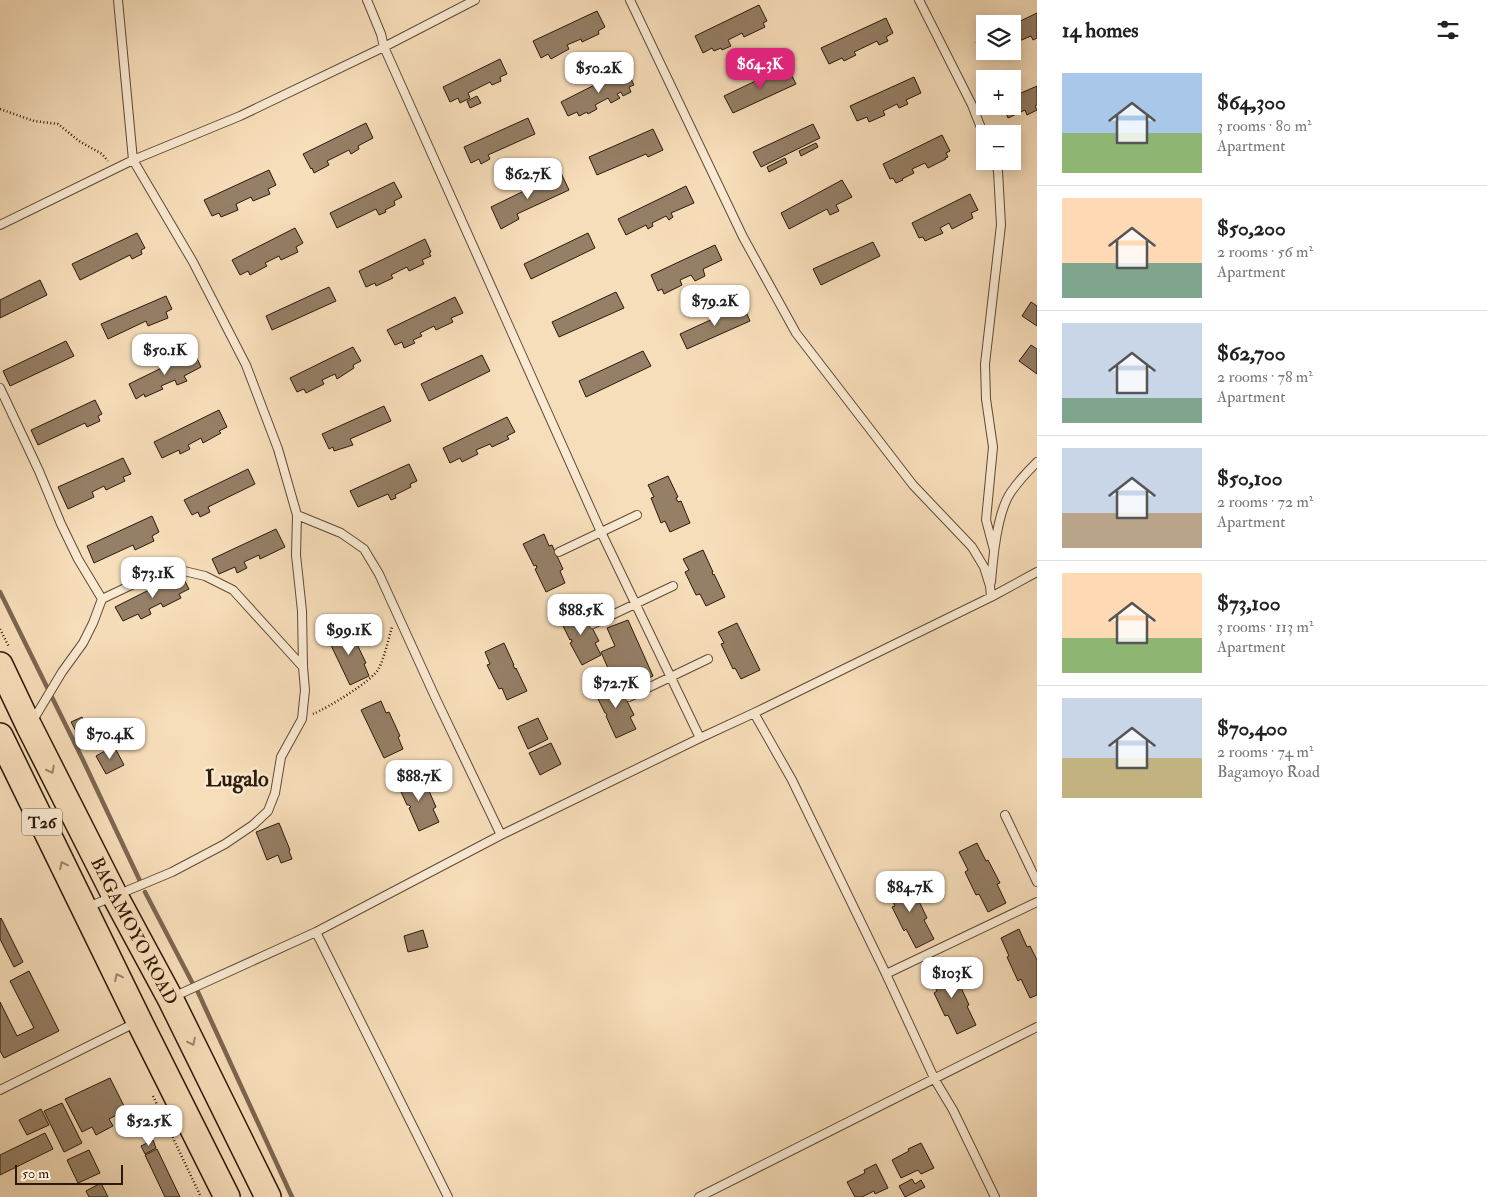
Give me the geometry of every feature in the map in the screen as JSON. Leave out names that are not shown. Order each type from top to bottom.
[{"type":"highway","name":"BAGAMOYO ROAD","points":[[0,665],[115,896],[170,998],[268,1197]]},
{"type":"highway","name":"BAGAMOYO ROAD","points":[[0,736],[139,1021],[228,1197]]},
{"type":"lane","points":[[85,909],[172,872],[225,844],[253,825],[268,811],[275,793],[281,757],[302,719],[305,690],[302,611],[296,556],[297,516],[278,449],[246,365],[193,262],[133,160],[118,0]]},
{"type":"lane","points":[[366,0],[384,47],[601,532],[700,738]]},
{"type":"lane","points":[[0,225],[133,160],[240,116],[384,47],[475,0]]},
{"type":"lane","points":[[630,0],[743,237],[796,333],[912,485],[972,547],[984,567],[990,586]]},
{"type":"lane","points":[[919,0],[972,105],[980,125]]},
{"type":"lane","points":[[994,550],[986,520],[993,447],[986,399],[985,364],[1001,225],[998,170]]},
{"type":"lane","points":[[0,388],[39,471],[61,524],[78,559],[102,599]]},
{"type":"lane","points":[[991,597],[990,586],[994,550],[1003,508],[1010,493],[1037,462]]},
{"type":"lane","points":[[559,552],[637,515]]},
{"type":"lane","points":[[297,516],[341,533],[364,549],[379,574],[501,835]]},
{"type":"lane","points":[[29,726],[94,623],[102,599],[142,580],[167,572],[184,571],[205,576],[233,590],[303,667]]},
{"type":"lane","points":[[170,998],[316,932],[501,835],[991,597],[1037,572]]},
{"type":"lane","points":[[593,624],[673,586]]},
{"type":"lane","points":[[629,697],[708,659]]},
{"type":"lane","points":[[754,713],[792,780],[935,1080],[953,1110],[995,1197]]},
{"type":"lane","points":[[1005,815],[1037,882]]},
{"type":"lane","points":[[886,974],[1037,902]]},
{"type":"lane","points":[[316,932],[448,1197]]},
{"type":"lane","points":[[0,1090],[139,1021]]},
{"type":"lane","points":[[699,1197],[935,1080],[1037,1027]]},
{"type":"path","points":[[0,109],[34,121],[58,124],[79,141],[102,154],[116,169]]},
{"type":"path","points":[[302,719],[325,709],[371,678],[379,669],[396,612]]},
{"type":"path","points":[[152,1093],[201,1197]]},
{"type":"building","points":[[759,5],[767,21],[763,23],[765,27],[744,37],[742,33],[728,40],[731,46],[722,50],[721,48],[714,51],[712,48],[703,53],[695,36]]},
{"type":"building","points":[[597,11],[605,27],[598,31],[599,34],[582,42],[581,39],[567,45],[569,49],[551,59],[548,54],[541,58],[533,41]]},
{"type":"building","points":[[1037,13],[1037,38],[1033,40],[1031,36],[1021,40],[1021,21]]},
{"type":"building","points":[[886,18],[893,33],[886,37],[888,41],[879,45],[877,41],[854,52],[856,55],[844,61],[842,58],[829,64],[821,48]]},
{"type":"building","points":[[500,59],[507,74],[500,77],[501,81],[492,85],[490,82],[468,93],[470,98],[460,103],[458,98],[450,102],[443,87]]},
{"type":"building","points":[[787,66],[796,84],[733,113],[724,96]]},
{"type":"building","points":[[626,69],[634,85],[629,87],[631,92],[623,96],[621,92],[617,94],[620,98],[611,103],[608,98],[595,105],[597,109],[588,114],[587,112],[579,116],[577,112],[568,116],[561,102]]},
{"type":"building","points":[[914,77],[921,93],[906,100],[908,104],[899,108],[897,104],[883,111],[885,115],[869,122],[867,117],[857,121],[850,106]]},
{"type":"building","points":[[1037,86],[1037,105],[1035,106],[1037,110],[1027,115],[1025,110],[1021,112],[1021,93]]},
{"type":"building","points":[[477,96],[481,103],[470,108],[467,101]]},
{"type":"building","points":[[528,118],[535,134],[488,155],[490,159],[481,164],[479,159],[471,163],[464,147]]},
{"type":"building","points":[[366,123],[373,138],[358,146],[359,149],[351,154],[349,150],[327,161],[329,165],[314,173],[303,154]]},
{"type":"building","points":[[813,124],[820,138],[761,167],[753,152]]},
{"type":"building","points":[[653,129],[663,150],[648,157],[646,154],[597,175],[589,157]]},
{"type":"building","points":[[942,135],[950,151],[946,153],[948,157],[946,159],[928,168],[925,163],[912,169],[914,173],[896,183],[893,178],[890,179],[883,164]]},
{"type":"building","points":[[816,143],[818,147],[801,156],[799,151]]},
{"type":"building","points":[[785,158],[787,163],[769,172],[767,167]]},
{"type":"building","points":[[269,170],[276,185],[268,189],[270,194],[253,201],[251,197],[236,204],[238,210],[221,217],[219,213],[212,216],[204,200]]},
{"type":"building","points":[[561,173],[569,190],[517,214],[519,219],[501,229],[491,207]]},
{"type":"building","points":[[842,180],[852,197],[836,205],[839,211],[830,215],[827,209],[789,229],[781,213]]},
{"type":"building","points":[[394,182],[402,197],[394,201],[395,205],[379,215],[376,209],[337,228],[330,213]]},
{"type":"building","points":[[686,186],[694,203],[671,213],[673,217],[669,220],[666,216],[652,223],[653,226],[648,229],[646,225],[626,235],[618,219]]},
{"type":"building","points":[[970,194],[978,210],[971,213],[973,218],[952,229],[949,223],[940,228],[943,233],[925,241],[923,237],[919,238],[912,223]]},
{"type":"building","points":[[295,228],[303,243],[296,247],[298,252],[281,260],[279,256],[265,263],[267,266],[250,275],[248,271],[240,275],[232,260]]},
{"type":"building","points":[[137,233],[145,248],[141,250],[142,254],[132,259],[130,255],[80,280],[72,264]]},
{"type":"building","points":[[588,233],[595,248],[531,279],[524,264]]},
{"type":"building","points":[[425,239],[431,256],[422,260],[424,264],[409,271],[407,267],[391,275],[393,278],[376,286],[375,283],[366,287],[359,271]]},
{"type":"building","points":[[873,242],[880,256],[821,285],[813,269]]},
{"type":"building","points":[[715,245],[722,260],[703,269],[705,276],[695,281],[691,275],[680,280],[682,285],[664,294],[662,289],[658,291],[651,275]]},
{"type":"building","points":[[40,280],[47,295],[0,318],[0,300]]},
{"type":"building","points":[[329,287],[336,301],[272,330],[266,316]]},
{"type":"building","points":[[616,292],[624,308],[559,337],[552,322]]},
{"type":"building","points":[[166,296],[172,309],[166,312],[168,318],[148,326],[146,321],[108,339],[101,324]]},
{"type":"building","points":[[455,297],[463,313],[451,318],[453,322],[436,330],[434,326],[420,333],[422,336],[413,340],[415,343],[404,348],[402,342],[395,345],[387,330]]},
{"type":"building","points":[[1031,302],[1037,306],[1037,326],[1022,316]]},
{"type":"building","points":[[743,305],[750,321],[687,349],[680,334]]},
{"type":"building","points":[[66,341],[74,356],[10,386],[3,371]]},
{"type":"building","points":[[1031,345],[1037,349],[1037,374],[1019,361]]},
{"type":"building","points":[[353,347],[361,361],[353,365],[354,368],[337,379],[335,374],[322,380],[324,384],[306,393],[304,389],[297,392],[290,378]]},
{"type":"building","points":[[643,351],[651,366],[586,397],[579,381]]},
{"type":"building","points":[[194,352],[201,367],[184,376],[187,381],[177,385],[175,380],[161,386],[163,389],[145,397],[144,394],[136,399],[129,384]]},
{"type":"building","points":[[482,355],[490,371],[429,401],[421,384]]},
{"type":"building","points":[[95,400],[102,414],[98,416],[100,421],[87,427],[85,423],[38,445],[31,430]]},
{"type":"building","points":[[384,406],[391,421],[350,439],[353,445],[334,451],[333,447],[329,449],[322,434]]},
{"type":"building","points":[[219,410],[227,427],[219,431],[221,433],[203,443],[201,438],[188,445],[190,449],[180,454],[179,450],[162,458],[154,442]]},
{"type":"building","points":[[507,417],[515,432],[507,436],[509,439],[492,447],[490,444],[476,450],[478,454],[462,462],[460,458],[450,463],[443,448]]},
{"type":"building","points":[[123,458],[131,474],[123,477],[125,481],[106,490],[104,486],[92,492],[94,497],[68,509],[58,487]]},
{"type":"building","points":[[409,464],[417,481],[410,484],[411,487],[395,495],[396,498],[391,500],[388,494],[358,507],[350,491]]},
{"type":"building","points":[[248,469],[255,484],[208,507],[210,512],[200,517],[198,512],[192,515],[184,500]]},
{"type":"building","points":[[668,476],[678,497],[676,498],[678,502],[681,501],[690,523],[670,532],[665,521],[661,523],[651,498],[654,497],[648,485]]},
{"type":"building","points":[[152,516],[159,532],[152,536],[154,541],[135,550],[133,545],[94,563],[87,546]]},
{"type":"building","points":[[276,529],[285,547],[260,559],[259,555],[244,562],[247,568],[237,573],[235,567],[219,574],[212,559]]},
{"type":"building","points":[[544,534],[549,546],[552,545],[563,569],[560,571],[565,583],[546,592],[535,569],[537,568],[536,565],[534,566],[523,544]]},
{"type":"building","points":[[703,550],[713,575],[725,597],[706,606],[700,594],[696,595],[685,572],[689,570],[683,559]]},
{"type":"building","points":[[181,574],[189,589],[179,594],[181,598],[163,607],[161,603],[149,609],[151,614],[141,619],[138,614],[123,621],[115,607]]},
{"type":"building","points":[[578,608],[584,620],[587,618],[599,641],[595,643],[601,655],[582,665],[570,643],[572,642],[571,639],[559,618]]},
{"type":"building","points":[[628,620],[653,676],[637,684],[631,672],[613,680],[601,652],[615,646],[607,628]]},
{"type":"building","points":[[737,623],[760,670],[741,679],[735,668],[733,669],[721,644],[724,643],[718,632]]},
{"type":"building","points":[[347,628],[366,663],[364,664],[369,676],[350,685],[327,637]]},
{"type":"building","points":[[504,643],[527,691],[507,700],[502,688],[499,689],[487,665],[490,664],[485,652]]},
{"type":"building","points":[[614,681],[620,692],[622,691],[634,715],[630,717],[636,729],[616,738],[607,715],[594,691]]},
{"type":"building","points":[[381,701],[386,713],[389,712],[400,736],[398,737],[403,749],[384,758],[361,710]]},
{"type":"building","points":[[82,717],[91,734],[80,739],[71,722]]},
{"type":"building","points":[[538,718],[548,739],[528,749],[518,727]]},
{"type":"building","points":[[551,743],[561,764],[540,775],[529,753]]},
{"type":"building","points":[[114,746],[124,765],[106,774],[96,756]]},
{"type":"building","points":[[416,775],[421,786],[426,784],[436,807],[433,809],[439,822],[419,831],[409,808],[411,807],[407,805],[397,783]]},
{"type":"building","points":[[279,823],[292,859],[281,863],[278,855],[267,860],[256,832]]},
{"type":"building","points":[[977,843],[1000,883],[997,884],[1006,903],[988,912],[979,894],[976,895],[965,872],[968,870],[959,852]]},
{"type":"building","points":[[904,879],[913,897],[916,895],[927,918],[924,920],[934,939],[916,948],[906,929],[904,931],[892,907],[895,906],[886,888]]},
{"type":"building","points":[[1,918],[23,962],[14,967],[0,939]]},
{"type":"building","points":[[1019,929],[1027,947],[1030,946],[1037,960],[1037,995],[1030,998],[1021,979],[1018,981],[1001,938]]},
{"type":"building","points":[[423,930],[428,947],[408,952],[404,936]]},
{"type":"building","points":[[946,964],[955,983],[958,981],[976,1025],[957,1034],[948,1015],[945,1016],[934,993],[937,991],[928,973]]},
{"type":"building","points":[[29,971],[59,1031],[4,1058],[0,1051],[0,1002],[17,1036],[34,1028],[10,981]]},
{"type":"building","points":[[110,1078],[126,1110],[109,1119],[113,1126],[96,1135],[92,1127],[82,1132],[65,1099]]},
{"type":"building","points":[[62,1103],[82,1143],[64,1152],[44,1111]]},
{"type":"building","points":[[41,1109],[49,1125],[27,1135],[19,1120]]},
{"type":"building","points":[[45,1133],[53,1149],[0,1175],[0,1155]]},
{"type":"building","points":[[153,1140],[156,1148],[145,1154],[141,1146]]},
{"type":"building","points":[[921,1143],[934,1168],[921,1174],[918,1170],[901,1178],[892,1160]]},
{"type":"building","points":[[157,1149],[180,1197],[165,1197],[145,1155]]},
{"type":"building","points":[[89,1150],[100,1173],[78,1183],[67,1160]]},
{"type":"building","points":[[876,1164],[888,1188],[875,1194],[874,1191],[862,1197],[855,1197],[847,1182],[865,1173],[864,1170]]},
{"type":"building","points":[[912,1179],[915,1184],[921,1180],[925,1187],[905,1197],[899,1186]]},
{"type":"building","points":[[101,1183],[108,1197],[89,1197],[86,1191]]},
{"type":"waterway","points":[[0,592],[140,881]]},
{"type":"waterway","points":[[145,892],[193,984]]},
{"type":"waterway","points":[[197,990],[292,1197]]},
{"type":"district","name":"Lugalo","points":[[237,778]]}]
